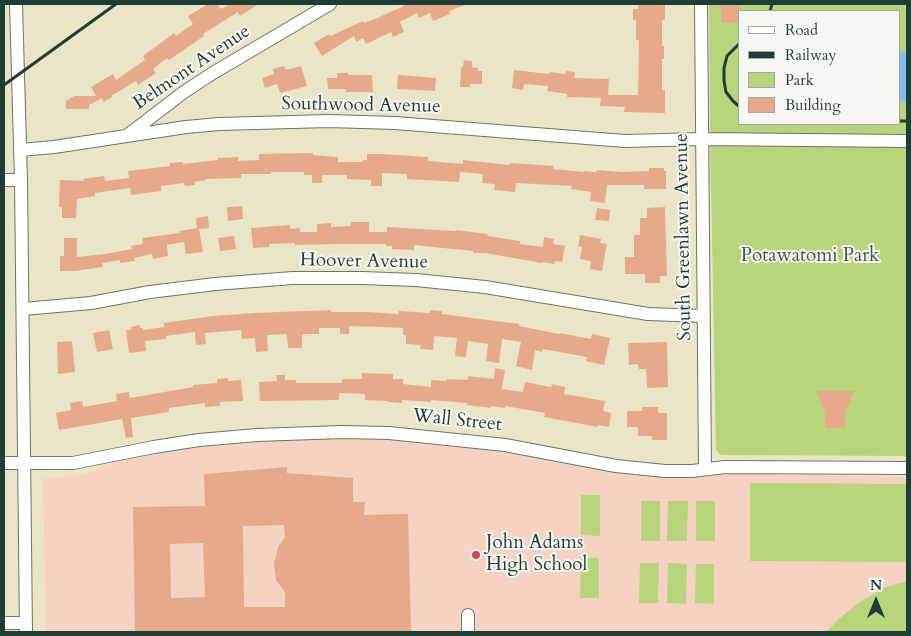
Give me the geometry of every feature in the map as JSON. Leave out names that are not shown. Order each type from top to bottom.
[{"type":"street","points":[[4,623],[26,628],[21,180],[16,4]]},
{"type":"street","name":"Belmont Avenue","points":[[127,135],[184,92],[213,73],[330,4]]},
{"type":"street","name":"South Greenlawn Avenue","points":[[701,4],[705,469]]},
{"type":"street","name":"Southwood Avenue","points":[[20,150],[219,124],[329,121],[395,123],[625,141],[702,139],[907,141]]},
{"type":"street","points":[[4,180],[21,180]]},
{"type":"street","name":"Hoover Avenue","points":[[23,309],[91,303],[150,292],[215,284],[293,278],[362,278],[486,287],[648,314],[704,316]]},
{"type":"street","name":"Wall Street","points":[[4,464],[73,463],[200,440],[257,435],[342,432],[389,433],[505,445],[616,466],[665,471],[692,471],[726,467],[907,468]]},
{"type":"street","points":[[468,615],[468,632]]},
{"type":"shaded area","name":"John Adams High School","points":[[296,439],[407,440],[509,451],[689,477],[733,474],[907,477],[907,632],[46,632],[43,479],[83,475],[116,461],[174,450]]},
{"type":"green space","name":"Potawatomi Park","points":[[709,4],[907,4],[907,456],[721,455],[716,450]]},
{"type":"green space","points":[[750,483],[907,484],[907,562],[750,561]]},
{"type":"green space","points":[[581,495],[600,495],[600,536],[581,535]]},
{"type":"green space","points":[[641,501],[660,501],[660,541],[641,541]]},
{"type":"green space","points":[[668,501],[688,501],[687,541],[667,541]]},
{"type":"green space","points":[[696,501],[715,501],[715,541],[696,541]]},
{"type":"green space","points":[[581,558],[599,558],[599,598],[580,598]]},
{"type":"green space","points":[[640,563],[659,563],[658,603],[639,603]]},
{"type":"green space","points":[[668,563],[687,564],[686,604],[667,603]]},
{"type":"green space","points":[[696,564],[714,564],[714,604],[695,603]]},
{"type":"green space","points":[[907,581],[907,632],[826,632],[861,601],[886,587]]},
{"type":"water","points":[[901,51],[907,52],[907,102],[901,100]]},
{"type":"building","points":[[208,4],[217,4],[221,9],[230,4],[259,4],[240,16],[238,12],[203,34],[204,36],[169,60],[167,58],[153,69],[156,73],[138,85],[136,81],[104,102],[102,98],[89,105],[89,109],[66,109],[66,101],[74,96],[96,96],[91,87],[113,74],[116,80],[145,60],[143,56],[174,33],[176,36],[193,24],[188,16]]},
{"type":"building","points":[[408,4],[465,5],[449,11],[450,14],[433,21],[430,13],[419,18],[417,13],[400,22],[404,32],[393,37],[391,32],[366,44],[363,38],[356,42],[354,36],[322,56],[314,43],[329,34],[330,36],[363,21],[364,23],[375,19]]},
{"type":"building","points":[[638,4],[665,4],[665,20],[662,20],[664,59],[662,59],[662,90],[665,90],[665,113],[624,112],[625,107],[600,106],[601,98],[567,97],[567,94],[547,91],[548,86],[524,84],[523,90],[512,88],[514,70],[549,74],[550,72],[565,74],[566,71],[575,72],[574,78],[609,79],[608,95],[638,95],[639,40],[636,40],[636,20],[633,20],[633,9],[638,9]]},
{"type":"building","points":[[721,4],[740,4],[738,22],[721,23]]},
{"type":"building","points":[[464,60],[472,61],[472,67],[482,71],[482,84],[470,84],[470,87],[460,87],[461,67],[463,67]]},
{"type":"building","points":[[284,66],[286,70],[301,66],[307,86],[280,93],[277,84],[265,88],[262,78],[274,74],[273,69]]},
{"type":"building","points":[[337,73],[372,75],[373,92],[346,92],[346,89],[328,89],[327,78],[337,78]]},
{"type":"building","points":[[398,75],[436,78],[435,91],[397,89]]},
{"type":"building","points":[[313,153],[313,155],[338,157],[338,162],[363,162],[363,160],[367,160],[367,154],[383,154],[428,157],[428,161],[463,164],[463,160],[510,165],[510,163],[554,166],[553,169],[584,172],[596,172],[597,170],[622,172],[649,171],[649,168],[664,168],[664,171],[666,171],[666,189],[644,189],[644,185],[607,185],[605,203],[590,201],[591,192],[571,189],[572,186],[516,183],[515,192],[494,190],[495,184],[482,183],[483,174],[460,172],[459,182],[407,179],[407,174],[382,173],[382,186],[371,186],[371,180],[347,179],[347,175],[322,175],[322,183],[312,183],[312,175],[304,175],[304,172],[271,172],[271,174],[241,174],[241,178],[206,179],[195,182],[195,185],[185,186],[184,183],[161,186],[161,191],[131,195],[130,188],[95,193],[95,196],[77,199],[76,218],[62,218],[62,207],[59,207],[60,180],[84,181],[83,179],[104,176],[105,181],[129,178],[128,171],[170,166],[170,163],[183,162],[183,164],[218,160],[218,158],[238,157],[238,161],[259,160],[259,154]]},
{"type":"building","points":[[242,206],[243,219],[228,221],[227,207]]},
{"type":"building","points":[[665,207],[667,276],[660,276],[660,283],[645,283],[645,274],[625,274],[625,257],[634,257],[634,235],[640,235],[640,218],[647,218],[647,208]]},
{"type":"building","points":[[597,208],[610,210],[609,221],[595,220]]},
{"type":"building","points":[[208,216],[209,228],[199,229],[203,252],[186,254],[184,242],[167,245],[168,256],[153,259],[152,254],[134,258],[135,261],[120,263],[120,260],[102,263],[103,267],[60,271],[60,256],[64,256],[64,238],[77,238],[77,257],[105,254],[132,249],[131,246],[143,244],[142,238],[180,233],[179,231],[197,228],[196,218]]},
{"type":"building","points":[[351,222],[369,222],[369,232],[387,232],[387,227],[456,230],[488,234],[487,236],[520,241],[520,244],[543,247],[544,237],[554,239],[553,244],[565,246],[562,262],[555,261],[554,264],[485,253],[473,253],[473,251],[414,245],[414,250],[392,249],[392,246],[386,246],[386,244],[295,245],[295,243],[269,244],[269,247],[253,248],[251,228],[290,225],[290,229],[300,228],[300,232],[317,232],[317,224],[331,223],[331,227],[351,226]]},
{"type":"building","points":[[580,235],[601,239],[600,243],[607,244],[602,271],[590,269],[591,261],[580,259],[582,247],[578,246]]},
{"type":"building","points":[[234,236],[236,249],[220,251],[218,238]]},
{"type":"building","points":[[331,310],[331,312],[398,314],[399,311],[430,313],[430,310],[442,311],[442,314],[519,324],[519,326],[559,334],[591,339],[592,334],[610,338],[604,365],[586,361],[587,357],[543,349],[542,352],[535,350],[532,370],[516,366],[521,342],[502,339],[499,363],[486,361],[488,344],[468,341],[466,357],[455,356],[457,338],[434,336],[433,350],[420,349],[421,345],[406,344],[406,335],[403,335],[403,328],[383,327],[349,326],[349,334],[340,334],[340,328],[319,328],[319,334],[302,334],[302,348],[288,348],[287,334],[267,335],[268,351],[256,352],[255,338],[242,339],[241,330],[205,333],[206,344],[196,345],[195,332],[166,336],[166,339],[145,341],[146,351],[129,353],[126,330],[131,330],[131,327],[140,325],[140,328],[143,328],[143,330],[164,327],[164,323],[213,316]]},
{"type":"building","points":[[109,330],[113,349],[97,352],[93,333]]},
{"type":"building","points":[[72,341],[75,372],[58,374],[57,342]]},
{"type":"building","points":[[667,342],[668,387],[647,388],[646,369],[639,369],[638,364],[629,365],[628,343]]},
{"type":"building","points":[[495,368],[505,370],[502,389],[523,392],[525,382],[551,387],[552,384],[565,387],[564,394],[605,401],[603,411],[611,413],[609,427],[598,425],[598,427],[544,417],[545,413],[505,406],[505,408],[491,406],[491,408],[467,405],[467,403],[431,400],[431,402],[402,400],[402,403],[388,402],[365,400],[365,394],[339,393],[339,400],[260,401],[259,382],[277,381],[276,375],[285,375],[285,380],[296,380],[296,383],[342,383],[342,379],[362,379],[362,373],[393,374],[393,379],[403,379],[403,384],[431,387],[431,380],[468,380],[468,376],[494,379]]},
{"type":"building","points":[[228,378],[228,381],[241,380],[243,401],[220,402],[220,406],[205,407],[205,403],[169,408],[169,412],[131,418],[133,437],[126,438],[122,419],[59,430],[56,413],[71,410],[70,403],[82,401],[83,407],[117,401],[116,394],[129,392],[130,398],[193,387],[193,385],[217,383],[217,379]]},
{"type":"building","points":[[816,391],[854,391],[845,413],[845,428],[825,428],[825,413]]},
{"type":"building","points":[[642,407],[658,407],[658,413],[667,413],[667,440],[652,440],[652,436],[638,436],[638,427],[627,427],[627,411],[642,411]]},
{"type":"building","points":[[287,467],[287,473],[353,478],[353,502],[365,502],[364,515],[408,514],[411,632],[135,632],[133,507],[205,506],[204,474]],"holes":[[[284,525],[285,537],[278,547],[274,564],[276,580],[285,592],[285,607],[244,607],[243,526]],[[203,543],[205,597],[171,598],[170,544]]]},
{"type":"railway","points":[[4,85],[116,4]]},
{"type":"railway","points":[[770,10],[772,4]]},
{"type":"railway","points":[[738,45],[727,56],[724,68],[726,92],[738,105]]},
{"type":"railway","points":[[901,121],[907,121]]},
{"type":"place","name":"John Adams High School","points":[[476,555]]}]
